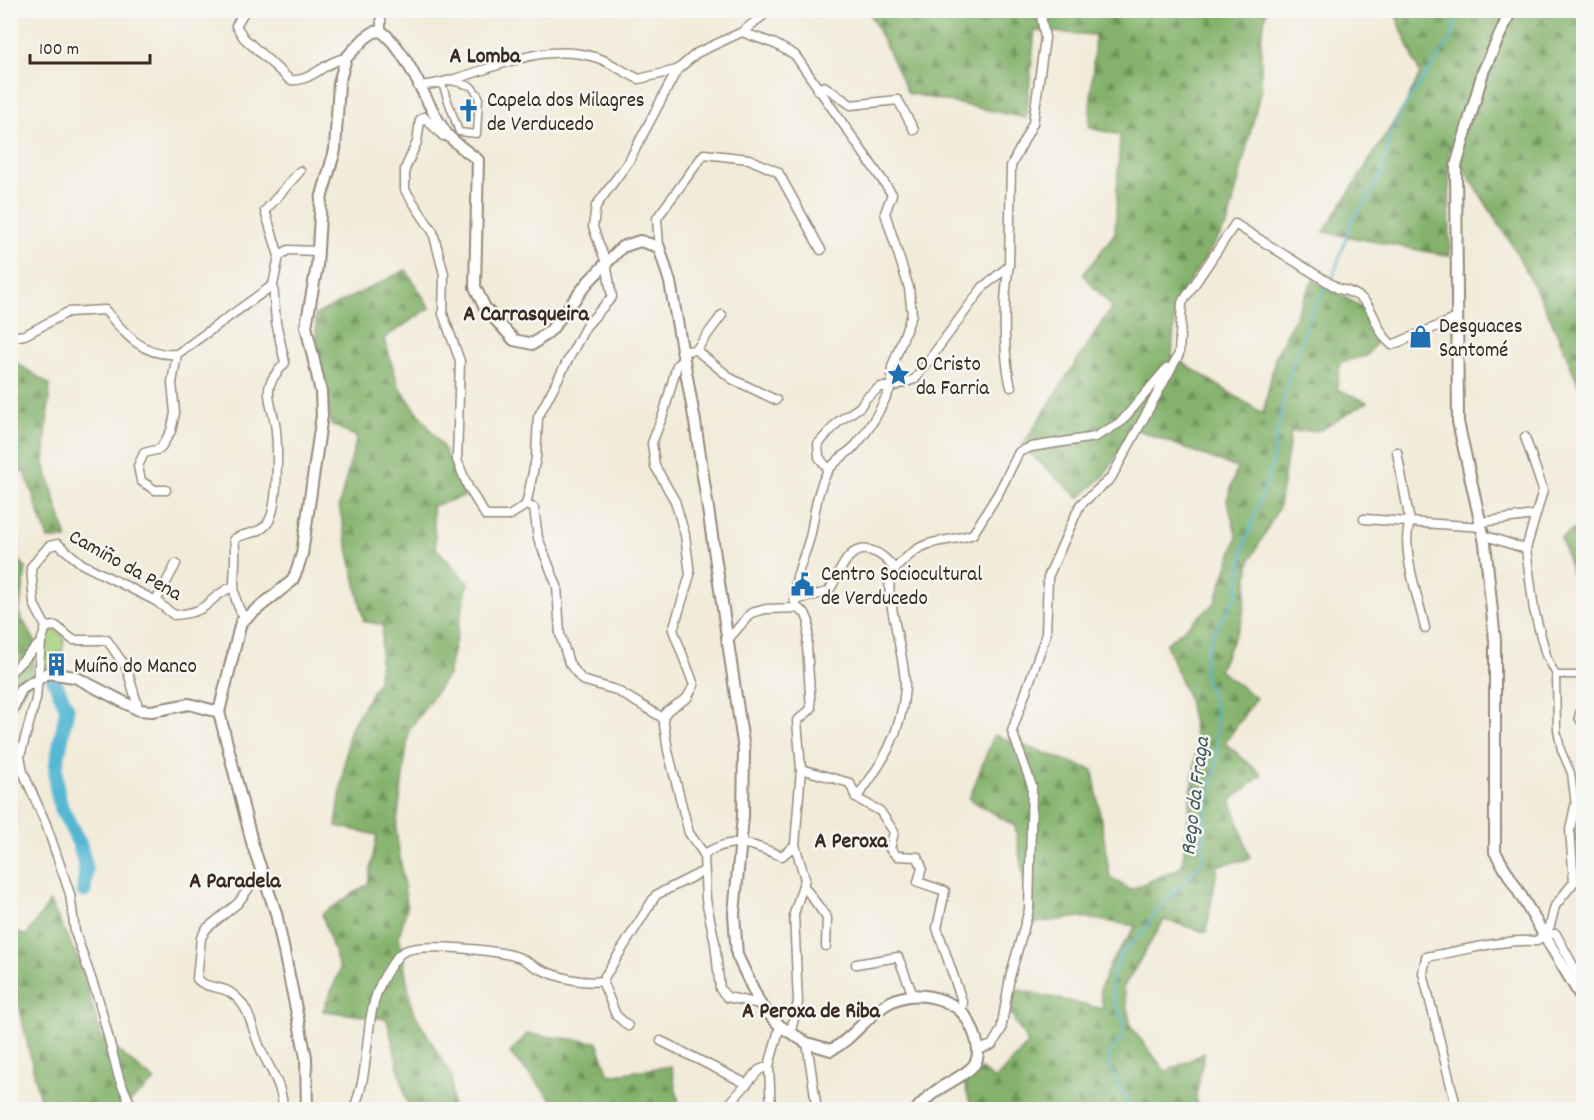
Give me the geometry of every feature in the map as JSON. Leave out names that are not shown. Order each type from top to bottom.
[{"type":"street","points":[[245,10],[237,26],[244,38],[290,80],[300,81],[339,59],[346,58]]},
{"type":"street","points":[[381,10],[381,31],[401,51],[418,86],[447,134],[478,160],[475,287],[485,308],[514,340],[533,344],[551,330],[621,247],[640,241],[659,247]]},
{"type":"street","points":[[447,134],[443,136],[424,117],[420,120],[417,142],[405,169],[405,189],[433,232],[444,274],[443,314],[460,361],[457,460],[468,487],[486,516],[509,516],[526,505],[536,458],[538,417],[586,326],[612,297],[606,263],[593,227],[596,206],[629,161],[677,70],[697,53],[742,32],[770,10]]},
{"type":"street","points":[[1011,387],[1007,371],[1005,294],[1009,266],[1011,166],[1033,123],[1045,38],[1040,10]]},
{"type":"street","points":[[1511,10],[1483,72],[1456,166],[1458,422],[1482,528],[1495,641],[1496,852],[1584,1002]]},
{"type":"street","points":[[307,1110],[306,1057],[276,913],[242,808],[219,712],[238,632],[244,617],[292,581],[302,554],[322,415],[321,392],[306,326],[318,251],[321,199],[334,150],[339,83],[346,58],[365,38],[374,32],[381,31]]},
{"type":"street","points":[[742,32],[775,44],[795,55],[892,194],[885,213],[909,288],[912,314],[892,367],[891,387],[876,418],[862,437],[828,470],[813,510],[810,534],[796,577],[796,604],[805,613],[809,622],[807,646],[811,709],[797,721],[801,769],[795,844],[805,879],[794,914],[798,1002],[769,1066],[771,1110]]},
{"type":"street","points":[[418,86],[446,82],[534,53],[563,53],[598,58],[639,79],[677,70]]},
{"type":"street","points":[[446,82],[471,86],[479,96],[477,134],[459,132],[446,82]]},
{"type":"street","points":[[818,90],[824,86],[851,105],[898,100],[914,130]]},
{"type":"street","points":[[820,250],[778,172],[749,159],[704,154],[657,218],[659,247],[670,282],[683,355],[744,750],[734,914],[737,955],[760,1004],[786,1028],[807,1043],[831,1050],[844,1043],[880,1008],[899,998],[913,996],[942,999],[959,1009],[976,1036],[978,1050],[974,1064],[934,1092],[916,1110]]},
{"type":"street","points":[[244,617],[232,587],[237,564],[234,539],[243,533],[255,533],[266,526],[271,518],[275,489],[275,425],[269,390],[275,375],[285,363],[276,322],[273,285],[279,256],[265,211],[300,171]]},
{"type":"street","points":[[978,1050],[992,1046],[1001,1030],[1010,977],[1029,910],[1032,786],[1012,730],[1046,635],[1048,577],[1080,506],[1111,478],[1179,354],[1182,303],[1235,224],[1339,289],[1356,292],[1372,308],[1385,339],[1392,345],[1457,318]]},
{"type":"street","points":[[279,256],[288,250],[318,251]]},
{"type":"street","points":[[828,470],[819,457],[818,444],[839,421],[860,407],[880,387],[891,387],[915,379],[983,287],[1009,266]]},
{"type":"street","points":[[10,337],[25,335],[69,312],[105,310],[126,335],[146,351],[177,354],[273,285]]},
{"type":"street","points":[[722,315],[696,350],[683,355],[677,365],[664,412],[652,443],[655,466],[675,501],[685,535],[690,575],[674,620],[673,630],[694,685],[687,698],[668,711],[663,718],[668,751],[689,833],[704,854],[704,871],[720,989],[727,997],[760,1004]]},
{"type":"street","points":[[696,350],[732,379],[776,400]]},
{"type":"street","points":[[166,490],[155,490],[141,481],[138,466],[144,453],[159,449],[171,431],[175,413],[172,383],[177,354]]},
{"type":"street","points":[[856,798],[886,757],[903,711],[906,685],[903,654],[887,591],[890,576],[917,549],[973,534],[999,492],[1019,452],[1031,447],[1095,437],[1121,422],[1179,354]]},
{"type":"street","points":[[1457,1110],[1423,973],[1426,957],[1475,948],[1497,941],[1538,942],[1551,926],[1550,918],[1555,906],[1574,882],[1570,830],[1579,804],[1571,773],[1561,750],[1557,730],[1556,675],[1546,655],[1534,610],[1526,549],[1543,490],[1525,437]]},
{"type":"street","points":[[1397,452],[1410,522],[1406,532],[1408,551],[1425,628]]},
{"type":"street","points":[[526,505],[534,508],[538,538],[557,586],[560,634],[569,663],[582,680],[616,690],[663,718]]},
{"type":"street","points":[[1364,519],[1482,528],[1535,515]]},
{"type":"street","points":[[1482,528],[1526,549]]},
{"type":"street","name":"Camiño da Pena","points":[[46,627],[34,604],[31,567],[49,546],[58,544],[82,564],[156,601],[174,615],[192,614],[206,609],[223,591],[232,587]]},
{"type":"street","points":[[726,642],[752,614],[796,604],[828,592],[840,576],[844,563],[853,553],[864,549],[878,551],[895,570]]},
{"type":"street","points":[[156,601],[176,564]]},
{"type":"street","points":[[133,1110],[119,1078],[99,1001],[75,932],[70,894],[20,756],[36,699],[41,642],[46,627],[56,626],[73,640],[107,640],[127,669],[139,710]]},
{"type":"street","points":[[10,673],[41,642]]},
{"type":"street","points":[[10,714],[21,689],[48,673],[75,677],[139,710],[152,711],[189,704],[219,712]]},
{"type":"street","points":[[1556,675],[1578,675],[1584,680]]},
{"type":"street","points":[[1584,699],[1578,717],[1584,728]]},
{"type":"street","points":[[801,769],[850,783],[856,798],[880,811],[894,832],[890,849],[897,856],[918,857],[922,868],[918,882],[945,891],[937,928],[963,1004],[959,1009]]},
{"type":"street","points":[[704,854],[720,844],[740,841],[782,856],[795,844]]},
{"type":"street","points":[[262,870],[238,903],[206,929],[201,938],[197,980],[204,987],[230,992],[251,1017],[258,1044],[283,1094],[283,1110]]},
{"type":"street","points":[[353,1110],[362,1091],[372,1007],[383,978],[401,953],[411,949],[460,948],[519,957],[541,970],[590,983],[602,981],[656,895],[704,871]]},
{"type":"street","points":[[803,885],[827,918],[826,946]]},
{"type":"street","points":[[1544,934],[1556,934],[1584,986]]},
{"type":"street","points":[[856,964],[898,957],[913,996]]},
{"type":"street","points":[[602,981],[616,1015],[628,1026]]},
{"type":"street","points":[[661,1041],[747,1084]]},
{"type":"street","points":[[807,1043],[817,1110]]},
{"type":"street","points":[[724,1110],[759,1070],[769,1066]]},
{"type":"green space","points":[[869,11],[1266,11],[1261,40],[1261,89],[1228,223],[1176,302],[1172,356],[1263,414],[1276,355],[1313,280],[1362,307],[1376,343],[1366,356],[1340,362],[1337,389],[1367,402],[1321,430],[1291,432],[1279,507],[1250,561],[1242,620],[1219,670],[1256,698],[1225,743],[1262,775],[1231,800],[1250,859],[1218,865],[1206,932],[1164,920],[1123,988],[1131,1027],[1166,1072],[1204,1053],[1196,1097],[1197,1109],[972,1109],[964,1083],[981,1069],[995,1080],[1028,1043],[1008,1009],[1014,989],[1103,1009],[1100,989],[1110,964],[1136,926],[1080,917],[1031,924],[1015,826],[969,799],[994,735],[1093,770],[1110,877],[1130,890],[1182,867],[1197,746],[1188,699],[1166,644],[1215,603],[1237,537],[1227,500],[1237,468],[1133,428],[1104,476],[1079,498],[1022,446],[1112,307],[1083,275],[1115,233],[1120,135],[1089,128],[1095,35],[1035,31],[1026,118],[908,93]]},
{"type":"green space","points":[[1394,11],[1583,11],[1583,395],[1551,319],[1514,248],[1449,145],[1450,256],[1324,232],[1405,105],[1420,74]]},
{"type":"green space","points":[[406,270],[430,308],[384,338],[398,385],[444,449],[465,496],[432,506],[436,548],[468,583],[448,675],[409,730],[396,830],[407,907],[399,936],[412,1009],[452,1077],[452,1108],[407,1103],[387,1019],[323,1011],[340,970],[322,914],[368,884],[377,835],[336,826],[349,731],[378,682],[383,625],[364,621],[339,506],[357,437],[331,424],[318,353],[315,315]]},
{"type":"green space","points":[[11,359],[50,385],[44,463],[67,539],[48,539],[25,472],[11,473]]},
{"type":"green space","points":[[1583,524],[1583,610],[1561,538]]},
{"type":"green space","points":[[11,551],[26,568],[19,614],[35,641],[32,677],[11,711]]},
{"type":"green space","points":[[54,630],[65,637],[60,661],[51,662],[52,668],[41,665],[47,631]]},
{"type":"green space","points":[[50,902],[79,961],[102,1038],[155,1081],[121,1109],[33,1109],[40,1100],[15,987],[11,983],[11,930],[26,936]]},
{"type":"green space","points":[[527,1034],[597,1042],[609,1075],[671,1066],[680,1109],[555,1109],[554,1102],[510,1053]]},
{"type":"waterway","name":"Rego da Fraga","points":[[1332,280],[1352,220],[1373,191],[1384,168],[1389,136],[1405,105],[1451,38],[1458,10]]},
{"type":"waterway","name":"Rego da Fraga","points":[[1132,1110],[1109,1067],[1109,1054],[1123,1036],[1124,1022],[1114,1002],[1111,981],[1121,954],[1145,930],[1155,913],[1202,862],[1204,828],[1217,761],[1216,709],[1204,674],[1205,657],[1213,633],[1237,596],[1245,543],[1272,465],[1285,389],[1311,312],[1328,286]]},
{"type":"waterway","points":[[53,678],[67,708],[56,766],[56,786],[61,807],[80,845],[86,868],[84,891]]},
{"type":"place","name":"Capela dos Milagres de Verducedo","points":[[469,111]]},
{"type":"place","name":"Desguaces Santomé","points":[[1421,337]]},
{"type":"place","name":"O Cristo da Farria","points":[[898,375]]},
{"type":"place","name":"Centro Sociocultural de Verducedo","points":[[803,585]]},
{"type":"place","name":"Muíño do Manco","points":[[56,665]]},
{"type":"district","name":"A Lomba","points":[[485,54]]},
{"type":"district","name":"A Carrasqueira","points":[[526,312]]},
{"type":"district","name":"A Peroxa","points":[[851,839]]},
{"type":"district","name":"A Paradela","points":[[235,879]]},
{"type":"district","name":"A Peroxa de Riba","points":[[811,1009]]}]
